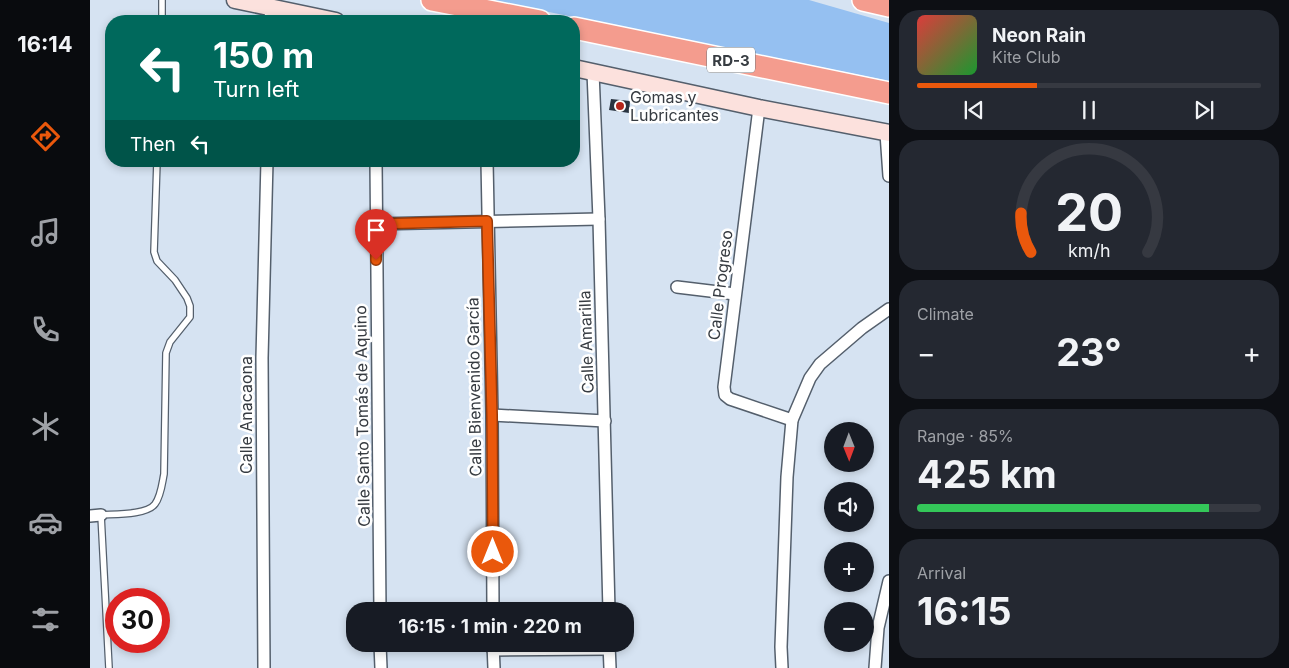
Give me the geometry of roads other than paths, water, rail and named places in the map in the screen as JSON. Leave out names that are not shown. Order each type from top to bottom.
[{"type":"highway","points":[[432,0],[509,15]]},
{"type":"highway","points":[[864,0],[889,6]]},
{"type":"highway","name":"RD-3","points":[[580,29],[889,93]]},
{"type":"main road","points":[[235,0],[270,14]]},
{"type":"main road","points":[[580,69],[759,108],[888,133]]},
{"type":"street","name":"Calle Amarilla","points":[[593,72],[599,219],[609,602]]},
{"type":"street","name":"Calle Progreso","points":[[759,108],[724,387],[725,395],[730,398],[792,420]]},
{"type":"street","points":[[888,133],[889,176]]},
{"type":"street","name":"Calle Anacaona","points":[[264,668],[262,358],[267,167]]},
{"type":"street","name":"Calle Santo Tomás de Aquino","points":[[376,167],[380,602]]},
{"type":"street","name":"Calle Bienvenido García","points":[[486,167],[492,415],[493,602]]},
{"type":"street","points":[[376,224],[599,219]]},
{"type":"street","points":[[677,288],[735,294]]},
{"type":"street","points":[[782,668],[781,647],[787,476],[792,420],[810,378],[820,364],[862,328],[889,309]]},
{"type":"street","points":[[492,415],[604,421]]},
{"type":"street","points":[[875,668],[884,630],[889,581]]},
{"type":"street","points":[[380,652],[381,668]]},
{"type":"street","points":[[493,652],[494,668]]},
{"type":"street","points":[[609,652],[610,668]]},
{"type":"lane","points":[[162,0],[162,15]]},
{"type":"lane","points":[[109,668],[96,516],[141,512],[154,506],[160,493],[164,474],[166,354],[170,342],[190,317],[190,306],[187,298],[175,280],[157,261],[154,252],[157,167]]},
{"type":"place","name":"Gomas y Lubricantes","points":[[620,106]]}]
